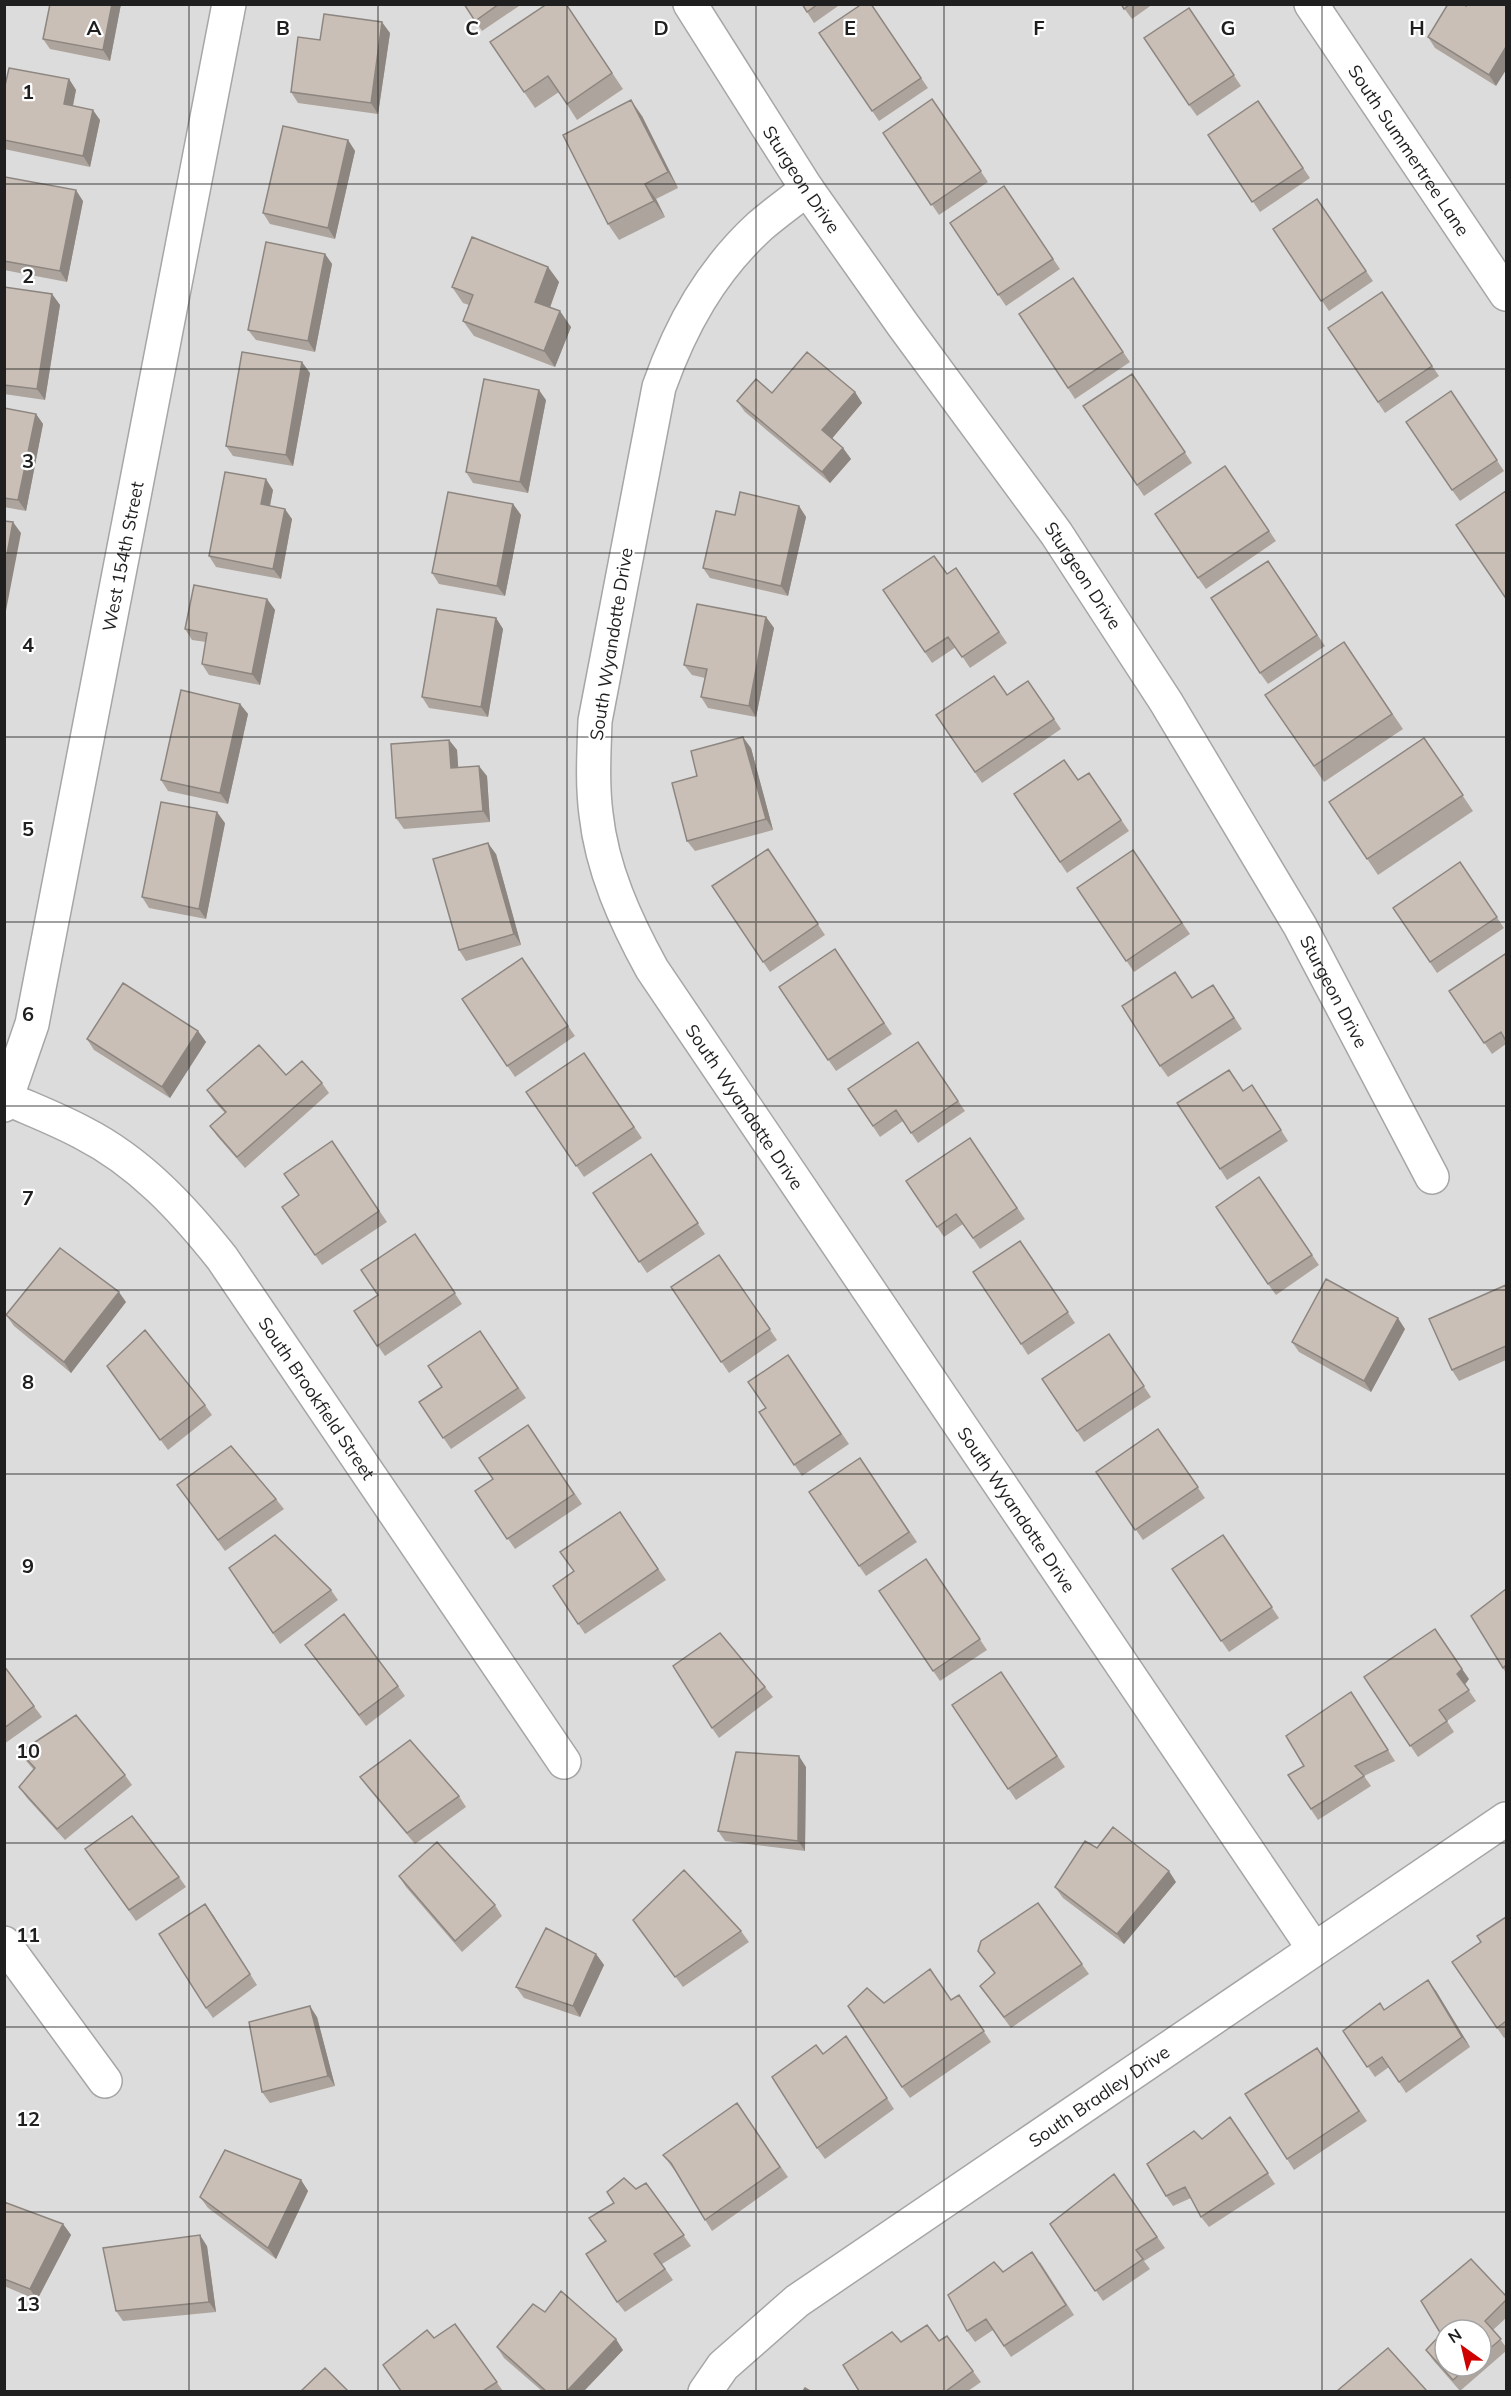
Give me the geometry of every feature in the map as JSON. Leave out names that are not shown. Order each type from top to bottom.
[{"type":"street","name":"West 154th Street","points":[[6,1102],[32,1024],[229,4]]},
{"type":"street","name":"Sturgeon Drive","points":[[690,4],[807,189],[1056,533],[1166,702],[1300,926],[1432,1177]]},
{"type":"street","name":"South Summertree Lane","points":[[1311,4],[1506,294]]},
{"type":"street","name":"South Wyandotte Drive","points":[[807,189],[760,226],[720,269],[702,294],[673,346],[658,387],[595,721],[593,764],[596,814],[604,857],[628,927],[652,969],[1314,1949]]},
{"type":"street","name":"South Brookfield Street","points":[[6,1102],[85,1133],[137,1168],[188,1215],[222,1258],[564,1762]]},
{"type":"street","name":"South Bradley Drive","points":[[705,2391],[723,2366],[797,2301],[1506,1819]]},
{"type":"street","points":[[4,1943],[105,2081]]},
{"type":"shaded area","points":[[5,5],[1506,5],[1506,2391],[5,2392]]},
{"type":"building","points":[[50,4],[112,4],[103,50],[43,39]]},
{"type":"building","points":[[464,4],[499,4],[475,21]]},
{"type":"building","points":[[547,4],[566,4],[612,73],[567,104],[548,76],[524,92],[490,42]]},
{"type":"building","points":[[802,4],[818,4],[807,12]]},
{"type":"building","points":[[862,4],[871,4],[921,78],[872,111],[819,33]]},
{"type":"building","points":[[1448,4],[1466,6],[1467,4],[1506,4],[1506,47],[1489,75],[1428,37]]},
{"type":"building","points":[[1189,8],[1234,75],[1189,105],[1144,38]]},
{"type":"building","points":[[324,14],[382,22],[371,103],[291,92],[298,37],[320,40]]},
{"type":"building","points":[[9,68],[69,79],[64,104],[93,110],[83,156],[4,140],[4,90]]},
{"type":"building","points":[[932,99],[981,171],[931,205],[883,133]]},
{"type":"building","points":[[631,100],[668,172],[645,184],[654,201],[608,224],[563,135]]},
{"type":"building","points":[[1258,101],[1303,168],[1252,202],[1208,135]]},
{"type":"building","points":[[283,126],[348,140],[328,228],[263,213]]},
{"type":"building","points":[[5,177],[76,190],[60,271],[4,261]]},
{"type":"building","points":[[1004,186],[1053,259],[998,295],[950,223]]},
{"type":"building","points":[[1317,199],[1366,271],[1321,301],[1273,229]]},
{"type":"building","points":[[472,237],[548,267],[535,302],[560,311],[544,351],[463,321],[473,295],[452,287]]},
{"type":"building","points":[[266,242],[325,254],[308,341],[248,330]]},
{"type":"building","points":[[1073,278],[1123,352],[1068,388],[1019,314]]},
{"type":"building","points":[[4,287],[52,294],[37,389],[4,385]]},
{"type":"building","points":[[1382,292],[1432,366],[1378,402],[1328,328]]},
{"type":"building","points":[[242,352],[302,362],[286,455],[226,446]]},
{"type":"building","points":[[807,352],[855,392],[822,430],[843,448],[822,472],[737,401],[756,379],[772,393]]},
{"type":"building","points":[[1132,374],[1185,452],[1137,485],[1083,406]]},
{"type":"building","points":[[484,379],[539,390],[520,482],[466,472]]},
{"type":"building","points":[[1451,391],[1497,460],[1452,490],[1406,422]]},
{"type":"building","points":[[4,408],[36,414],[18,500],[4,498]]},
{"type":"building","points":[[1225,466],[1269,531],[1198,578],[1155,514]]},
{"type":"building","points":[[225,472],[266,479],[261,504],[285,509],[273,569],[209,556]]},
{"type":"building","points":[[1506,491],[1506,596],[1505,597],[1456,525]]},
{"type":"building","points":[[448,492],[513,504],[497,586],[432,573]]},
{"type":"building","points":[[740,492],[799,506],[781,586],[703,568],[716,511],[735,515]]},
{"type":"building","points":[[4,521],[13,522],[4,570]]},
{"type":"building","points":[[934,556],[947,574],[956,568],[999,632],[962,657],[948,637],[925,652],[883,590]]},
{"type":"building","points":[[1268,561],[1317,635],[1260,673],[1211,598]]},
{"type":"building","points":[[194,585],[267,599],[252,674],[202,664],[207,633],[185,629]]},
{"type":"building","points":[[697,604],[766,617],[749,706],[701,697],[707,669],[684,665]]},
{"type":"building","points":[[437,609],[496,618],[481,707],[422,697]]},
{"type":"building","points":[[1344,642],[1392,714],[1314,766],[1265,695]]},
{"type":"building","points":[[994,676],[1007,695],[1028,681],[1054,719],[975,772],[936,715]]},
{"type":"building","points":[[181,690],[240,704],[220,793],[161,780]]},
{"type":"building","points":[[743,737],[766,819],[687,841],[672,783],[697,776],[691,751]]},
{"type":"building","points":[[1424,738],[1463,795],[1367,859],[1329,802]]},
{"type":"building","points":[[449,740],[451,768],[479,766],[483,811],[396,818],[391,744]]},
{"type":"building","points":[[1064,760],[1078,780],[1089,773],[1121,820],[1060,862],[1014,794]]},
{"type":"building","points":[[161,802],[217,812],[199,909],[142,897]]},
{"type":"building","points":[[488,843],[514,934],[459,950],[433,859]]},
{"type":"building","points":[[768,849],[818,924],[763,962],[712,886]]},
{"type":"building","points":[[1133,850],[1182,923],[1126,961],[1077,888]]},
{"type":"building","points":[[1460,862],[1497,917],[1430,962],[1393,908]]},
{"type":"building","points":[[835,949],[884,1023],[828,1060],[779,987]]},
{"type":"building","points":[[1505,954],[1506,1041],[1501,1032],[1484,1043],[1449,991]]},
{"type":"building","points":[[522,958],[568,1026],[507,1066],[462,999]]},
{"type":"building","points":[[1175,972],[1192,998],[1213,985],[1234,1018],[1160,1066],[1122,1006]]},
{"type":"building","points":[[123,983],[198,1031],[162,1087],[87,1039]]},
{"type":"building","points":[[918,1042],[958,1101],[911,1133],[896,1110],[873,1126],[848,1089]]},
{"type":"building","points":[[259,1045],[286,1075],[302,1061],[322,1083],[237,1157],[210,1126],[226,1112],[207,1090]]},
{"type":"building","points":[[584,1053],[634,1127],[576,1166],[526,1092]]},
{"type":"building","points":[[1229,1070],[1243,1091],[1252,1085],[1281,1130],[1220,1169],[1177,1103]]},
{"type":"building","points":[[970,1138],[1017,1208],[973,1238],[956,1214],[937,1227],[906,1181]]},
{"type":"building","points":[[332,1141],[379,1211],[315,1255],[282,1207],[299,1195],[284,1174]]},
{"type":"building","points":[[651,1154],[698,1223],[639,1262],[593,1193]]},
{"type":"building","points":[[1259,1177],[1312,1255],[1268,1284],[1216,1207]]},
{"type":"building","points":[[415,1234],[455,1293],[377,1346],[354,1311],[378,1295],[361,1270]]},
{"type":"building","points":[[1020,1241],[1068,1312],[1021,1344],[973,1272]]},
{"type":"building","points":[[60,1248],[119,1292],[64,1362],[6,1315]]},
{"type":"building","points":[[719,1255],[770,1329],[721,1362],[671,1287]]},
{"type":"building","points":[[1326,1279],[1398,1318],[1364,1381],[1292,1342]]},
{"type":"building","points":[[1506,1285],[1506,1346],[1452,1370],[1429,1319]]},
{"type":"building","points":[[145,1330],[205,1405],[160,1440],[107,1366]]},
{"type":"building","points":[[480,1331],[518,1388],[443,1438],[419,1402],[442,1387],[428,1366]]},
{"type":"building","points":[[1109,1334],[1144,1386],[1077,1431],[1042,1379]]},
{"type":"building","points":[[788,1355],[841,1434],[794,1465],[759,1412],[766,1408],[748,1382]]},
{"type":"building","points":[[528,1425],[574,1494],[507,1539],[475,1491],[493,1479],[479,1458]]},
{"type":"building","points":[[1158,1429],[1198,1487],[1135,1530],[1096,1472]]},
{"type":"building","points":[[231,1446],[276,1499],[218,1540],[177,1485]]},
{"type":"building","points":[[860,1458],[909,1532],[859,1566],[809,1492]]},
{"type":"building","points":[[620,1512],[658,1569],[578,1624],[553,1586],[574,1571],[560,1552]]},
{"type":"building","points":[[275,1535],[331,1590],[273,1633],[229,1568]]},
{"type":"building","points":[[1223,1535],[1272,1607],[1221,1641],[1172,1569]]},
{"type":"building","points":[[926,1559],[980,1639],[933,1671],[879,1591]]},
{"type":"building","points":[[1506,1589],[1506,1665],[1503,1668],[1471,1616]]},
{"type":"building","points":[[344,1614],[398,1686],[359,1715],[305,1645]]},
{"type":"building","points":[[1435,1629],[1462,1669],[1457,1674],[1469,1690],[1439,1710],[1447,1721],[1410,1746],[1364,1677]]},
{"type":"building","points":[[720,1633],[765,1687],[712,1728],[673,1666]]},
{"type":"building","points":[[4,1666],[34,1706],[4,1728]]},
{"type":"building","points":[[1001,1672],[1057,1756],[1008,1789],[952,1705]]},
{"type":"building","points":[[1351,1692],[1388,1750],[1355,1766],[1364,1776],[1311,1809],[1288,1775],[1304,1766],[1286,1736]]},
{"type":"building","points":[[76,1715],[125,1775],[57,1829],[19,1787],[35,1768],[20,1752]]},
{"type":"building","points":[[410,1740],[459,1796],[407,1833],[360,1777]]},
{"type":"building","points":[[736,1752],[799,1756],[798,1841],[718,1831]]},
{"type":"building","points":[[132,1816],[179,1877],[129,1910],[85,1849]]},
{"type":"building","points":[[1113,1827],[1169,1871],[1117,1934],[1055,1887],[1085,1841],[1097,1848]]},
{"type":"building","points":[[437,1842],[495,1905],[455,1941],[399,1876]]},
{"type":"building","points":[[684,1870],[741,1931],[675,1977],[633,1920]]},
{"type":"building","points":[[1038,1903],[1082,1964],[1004,2017],[980,1986],[995,1973],[978,1951],[981,1941]]},
{"type":"building","points":[[205,1904],[250,1974],[206,2008],[159,1934]]},
{"type":"building","points":[[1506,1917],[1506,2021],[1497,2028],[1452,1962],[1481,1942],[1477,1936]]},
{"type":"building","points":[[546,1928],[596,1954],[573,2006],[516,1987]]},
{"type":"building","points":[[930,1969],[951,2000],[959,1995],[984,2031],[902,2087],[848,2006],[867,1988],[884,2003]]},
{"type":"building","points":[[1428,1980],[1462,2037],[1399,2082],[1382,2057],[1367,2067],[1343,2031],[1380,2003],[1384,2010]]},
{"type":"building","points":[[310,2006],[328,2076],[262,2092],[249,2022]]},
{"type":"building","points":[[846,2036],[887,2098],[817,2148],[772,2077],[816,2045],[823,2054]]},
{"type":"building","points":[[1317,2048],[1359,2111],[1287,2159],[1245,2094]]},
{"type":"building","points":[[737,2103],[780,2167],[705,2220],[671,2163],[663,2155]]},
{"type":"building","points":[[1230,2117],[1268,2173],[1201,2217],[1185,2187],[1166,2196],[1147,2164],[1194,2131],[1202,2139]]},
{"type":"building","points":[[225,2150],[301,2180],[268,2248],[200,2197]]},
{"type":"building","points":[[1114,2174],[1157,2237],[1136,2250],[1143,2259],[1095,2291],[1050,2224]]},
{"type":"building","points":[[624,2178],[636,2189],[646,2183],[684,2235],[654,2254],[665,2269],[617,2302],[586,2254],[606,2241],[589,2218],[614,2203],[607,2192]]},
{"type":"building","points":[[4,2202],[63,2224],[30,2289],[4,2279]]},
{"type":"building","points":[[200,2235],[209,2302],[116,2311],[103,2248]]},
{"type":"building","points":[[1032,2252],[1066,2305],[1004,2346],[986,2319],[967,2331],[948,2295],[994,2262],[1003,2272]]},
{"type":"building","points":[[1471,2259],[1506,2296],[1506,2300],[1488,2318],[1433,2318],[1433,2321],[1421,2301]]},
{"type":"building","points":[[561,2291],[616,2339],[567,2391],[546,2391],[497,2347],[533,2304],[545,2312]]},
{"type":"building","points":[[455,2324],[497,2382],[483,2391],[401,2391],[383,2365],[427,2330],[434,2338]]},
{"type":"building","points":[[927,2325],[939,2341],[947,2336],[973,2371],[946,2391],[859,2391],[843,2365],[892,2332],[901,2342]]},
{"type":"building","points":[[1493,2330],[1501,2339],[1493,2346]]},
{"type":"building","points":[[1433,2343],[1433,2358],[1426,2350]]},
{"type":"building","points":[[1388,2348],[1427,2391],[1337,2391]]},
{"type":"building","points":[[325,2368],[348,2391],[301,2391]]}]
